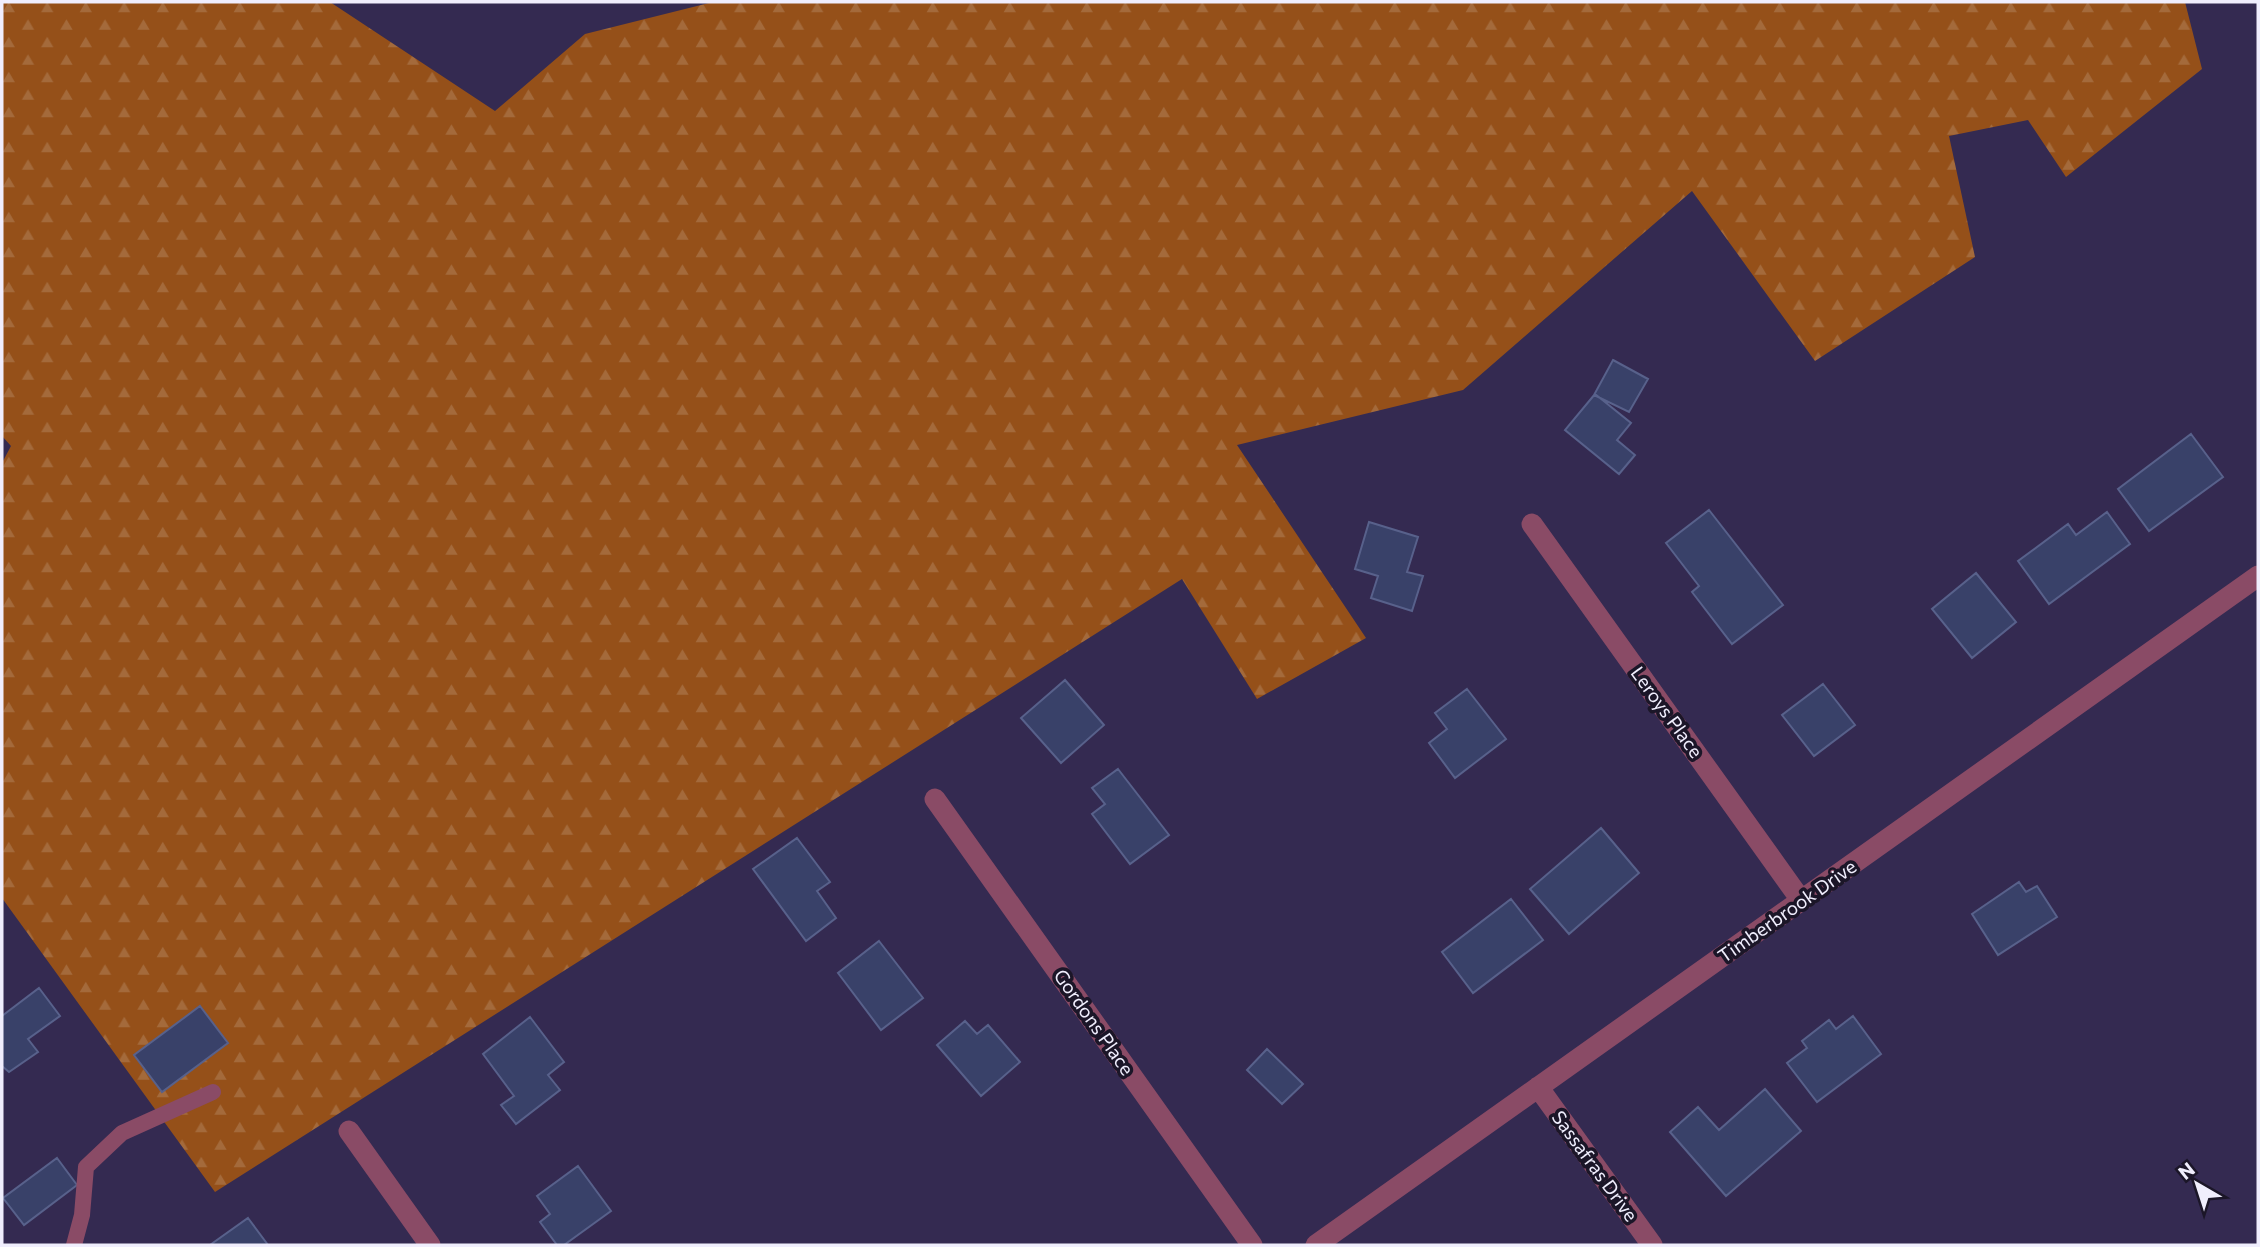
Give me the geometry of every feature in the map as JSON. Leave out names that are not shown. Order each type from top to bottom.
[{"type":"street","name":"Leroys Place","points":[[1532,524],[1801,900]]},
{"type":"street","name":"Timberbrook Drive","points":[[1316,1245],[2258,576]]},
{"type":"street","name":"Gordons Place","points":[[935,799],[1252,1245]]},
{"type":"street","name":"Sassafras Drive","points":[[1538,1087],[1652,1245]]},
{"type":"street","points":[[349,1131],[430,1245]]},
{"type":"lane","points":[[74,1245],[82,1215],[86,1167],[122,1133],[213,1092]]},
{"type":"green space","points":[[2,2],[330,2],[495,111],[585,34],[713,2],[2185,2],[2202,69],[2066,177],[2028,120],[1949,136],[1975,257],[1815,361],[1692,191],[1463,390],[1237,445],[1366,638],[1257,699],[1182,579],[215,1192],[2,898],[2,463],[11,446],[2,436]]},
{"type":"building","points":[[1613,360],[1648,379],[1629,412],[1594,395]]},
{"type":"building","points":[[1595,394],[1631,423],[1617,440],[1635,455],[1619,474],[1565,430]]},
{"type":"building","points":[[2191,434],[2223,477],[2149,531],[2118,489]]},
{"type":"building","points":[[1709,510],[1783,605],[1732,644],[1692,592],[1699,586],[1666,543]]},
{"type":"building","points":[[2107,512],[2130,544],[2049,604],[2018,561],[2068,524],[2076,535]]},
{"type":"building","points":[[1369,522],[1418,537],[1407,572],[1423,576],[1412,611],[1371,598],[1378,576],[1355,569]]},
{"type":"building","points":[[1976,573],[2016,622],[1972,658],[1932,609]]},
{"type":"building","points":[[1065,680],[1104,725],[1061,763],[1021,718]]},
{"type":"building","points":[[1823,684],[1855,725],[1814,756],[1782,715]]},
{"type":"building","points":[[1467,689],[1506,739],[1455,778],[1429,743],[1447,729],[1435,713]]},
{"type":"building","points":[[1118,769],[1169,835],[1130,864],[1092,814],[1105,804],[1092,788]]},
{"type":"building","points":[[1601,828],[1639,873],[1569,934],[1530,889]]},
{"type":"building","points":[[797,838],[830,882],[817,891],[836,918],[806,941],[753,869]]},
{"type":"building","points":[[2019,882],[2026,892],[2037,886],[2057,917],[1998,955],[1972,914]]},
{"type":"building","points":[[1511,899],[1543,940],[1473,993],[1442,952]]},
{"type":"building","points":[[879,941],[923,998],[881,1030],[838,973]]},
{"type":"building","points":[[39,988],[60,1016],[28,1039],[38,1052],[9,1072],[2,1066],[2,1016]]},
{"type":"building","points":[[200,1006],[228,1043],[162,1092],[134,1055]]},
{"type":"building","points":[[1853,1016],[1881,1054],[1817,1102],[1787,1063],[1807,1048],[1802,1041],[1829,1020],[1836,1029]]},
{"type":"building","points":[[530,1017],[564,1062],[548,1075],[560,1090],[516,1124],[501,1105],[514,1096],[483,1054]]},
{"type":"building","points":[[965,1021],[977,1034],[988,1025],[1020,1062],[981,1096],[937,1045]]},
{"type":"building","points":[[1267,1049],[1303,1084],[1282,1104],[1247,1070]]},
{"type":"building","points":[[1765,1089],[1801,1131],[1726,1196],[1670,1132],[1698,1107],[1719,1130]]},
{"type":"building","points":[[57,1158],[77,1185],[24,1225],[3,1198]]},
{"type":"building","points":[[578,1166],[611,1211],[564,1245],[557,1245],[540,1222],[550,1214],[537,1196]]},
{"type":"building","points":[[248,1218],[268,1245],[210,1245]]}]
